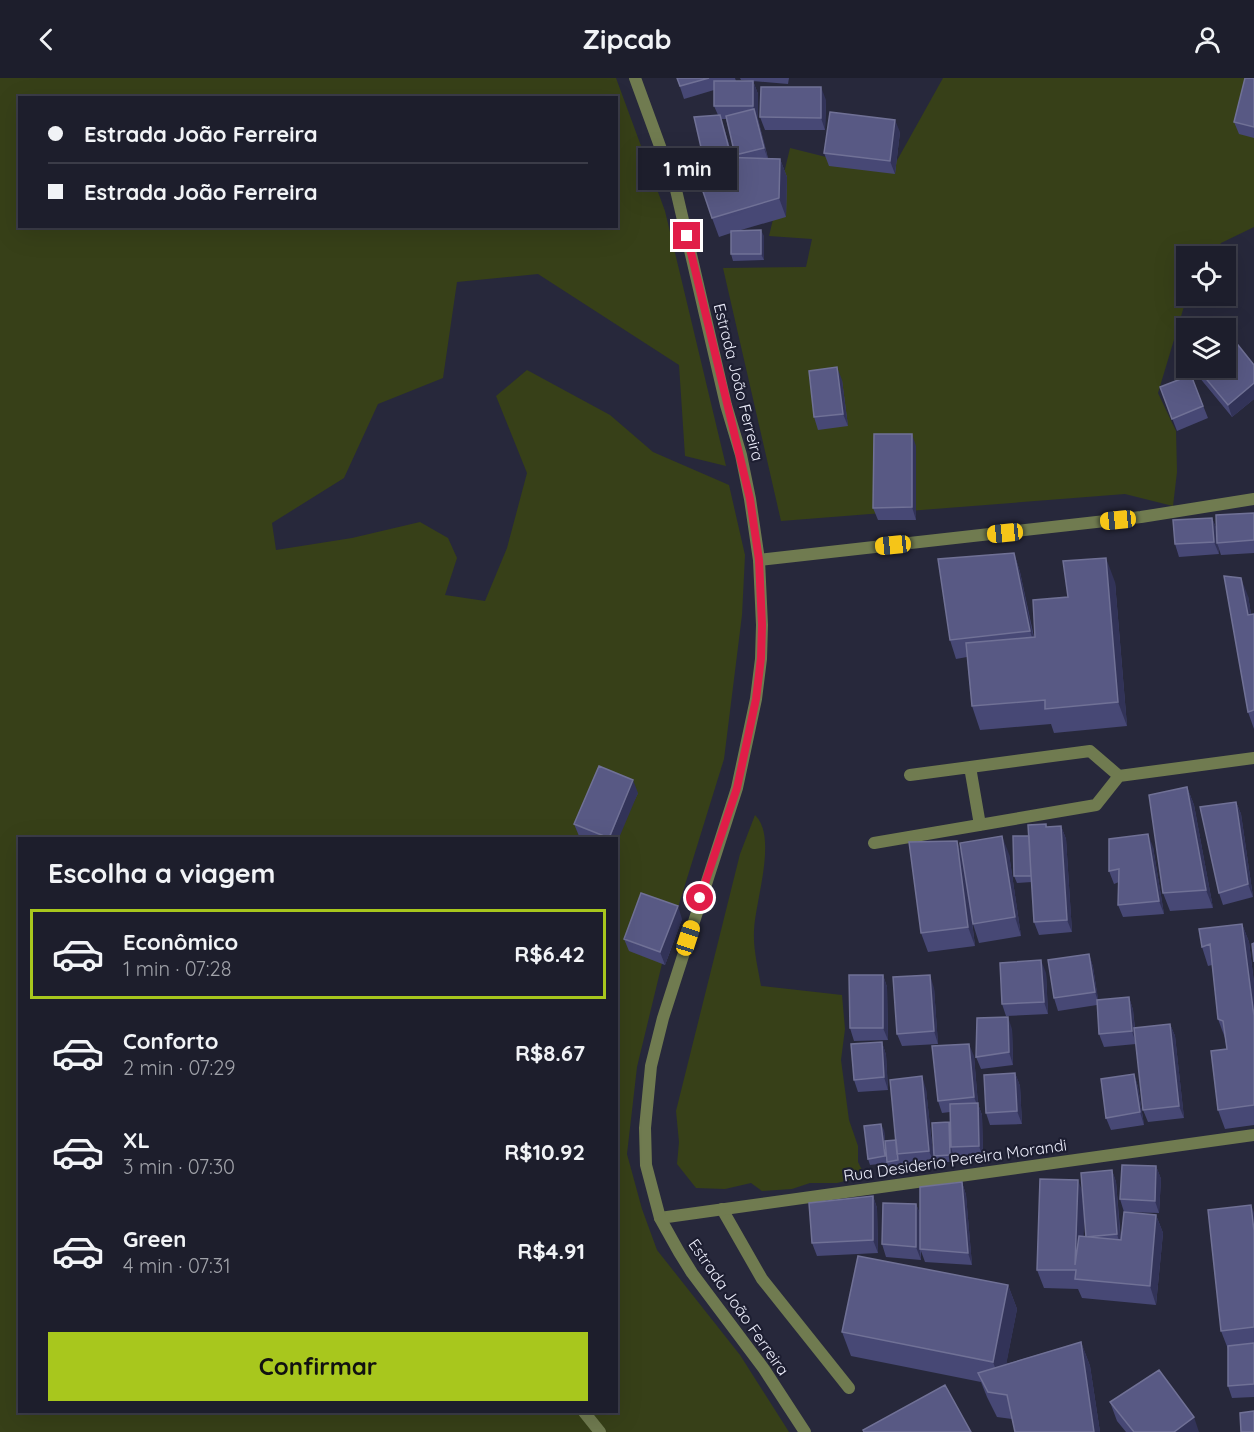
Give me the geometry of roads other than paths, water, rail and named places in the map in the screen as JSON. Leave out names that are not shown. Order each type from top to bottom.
[{"type":"street","name":"Estrada João Ferreira","points":[[635,78],[676,190],[726,405],[741,456],[759,560],[762,625],[756,699],[737,788],[663,1018],[651,1066],[645,1128],[646,1165],[660,1218],[692,1274],[764,1369],[805,1432]]},
{"type":"street","points":[[759,560],[1141,518],[1254,500]]},
{"type":"street","points":[[910,775],[1090,751],[1119,776]]},
{"type":"street","points":[[874,843],[1096,805],[1119,776],[1254,758]]},
{"type":"street","points":[[970,766],[980,825]]},
{"type":"street","name":"Rua Desiderio Pereira Morandi","points":[[660,1218],[1254,1135]]},
{"type":"street","points":[[722,1209],[762,1279],[849,1388]]},
{"type":"street","points":[[585,1413],[600,1432]]}]
